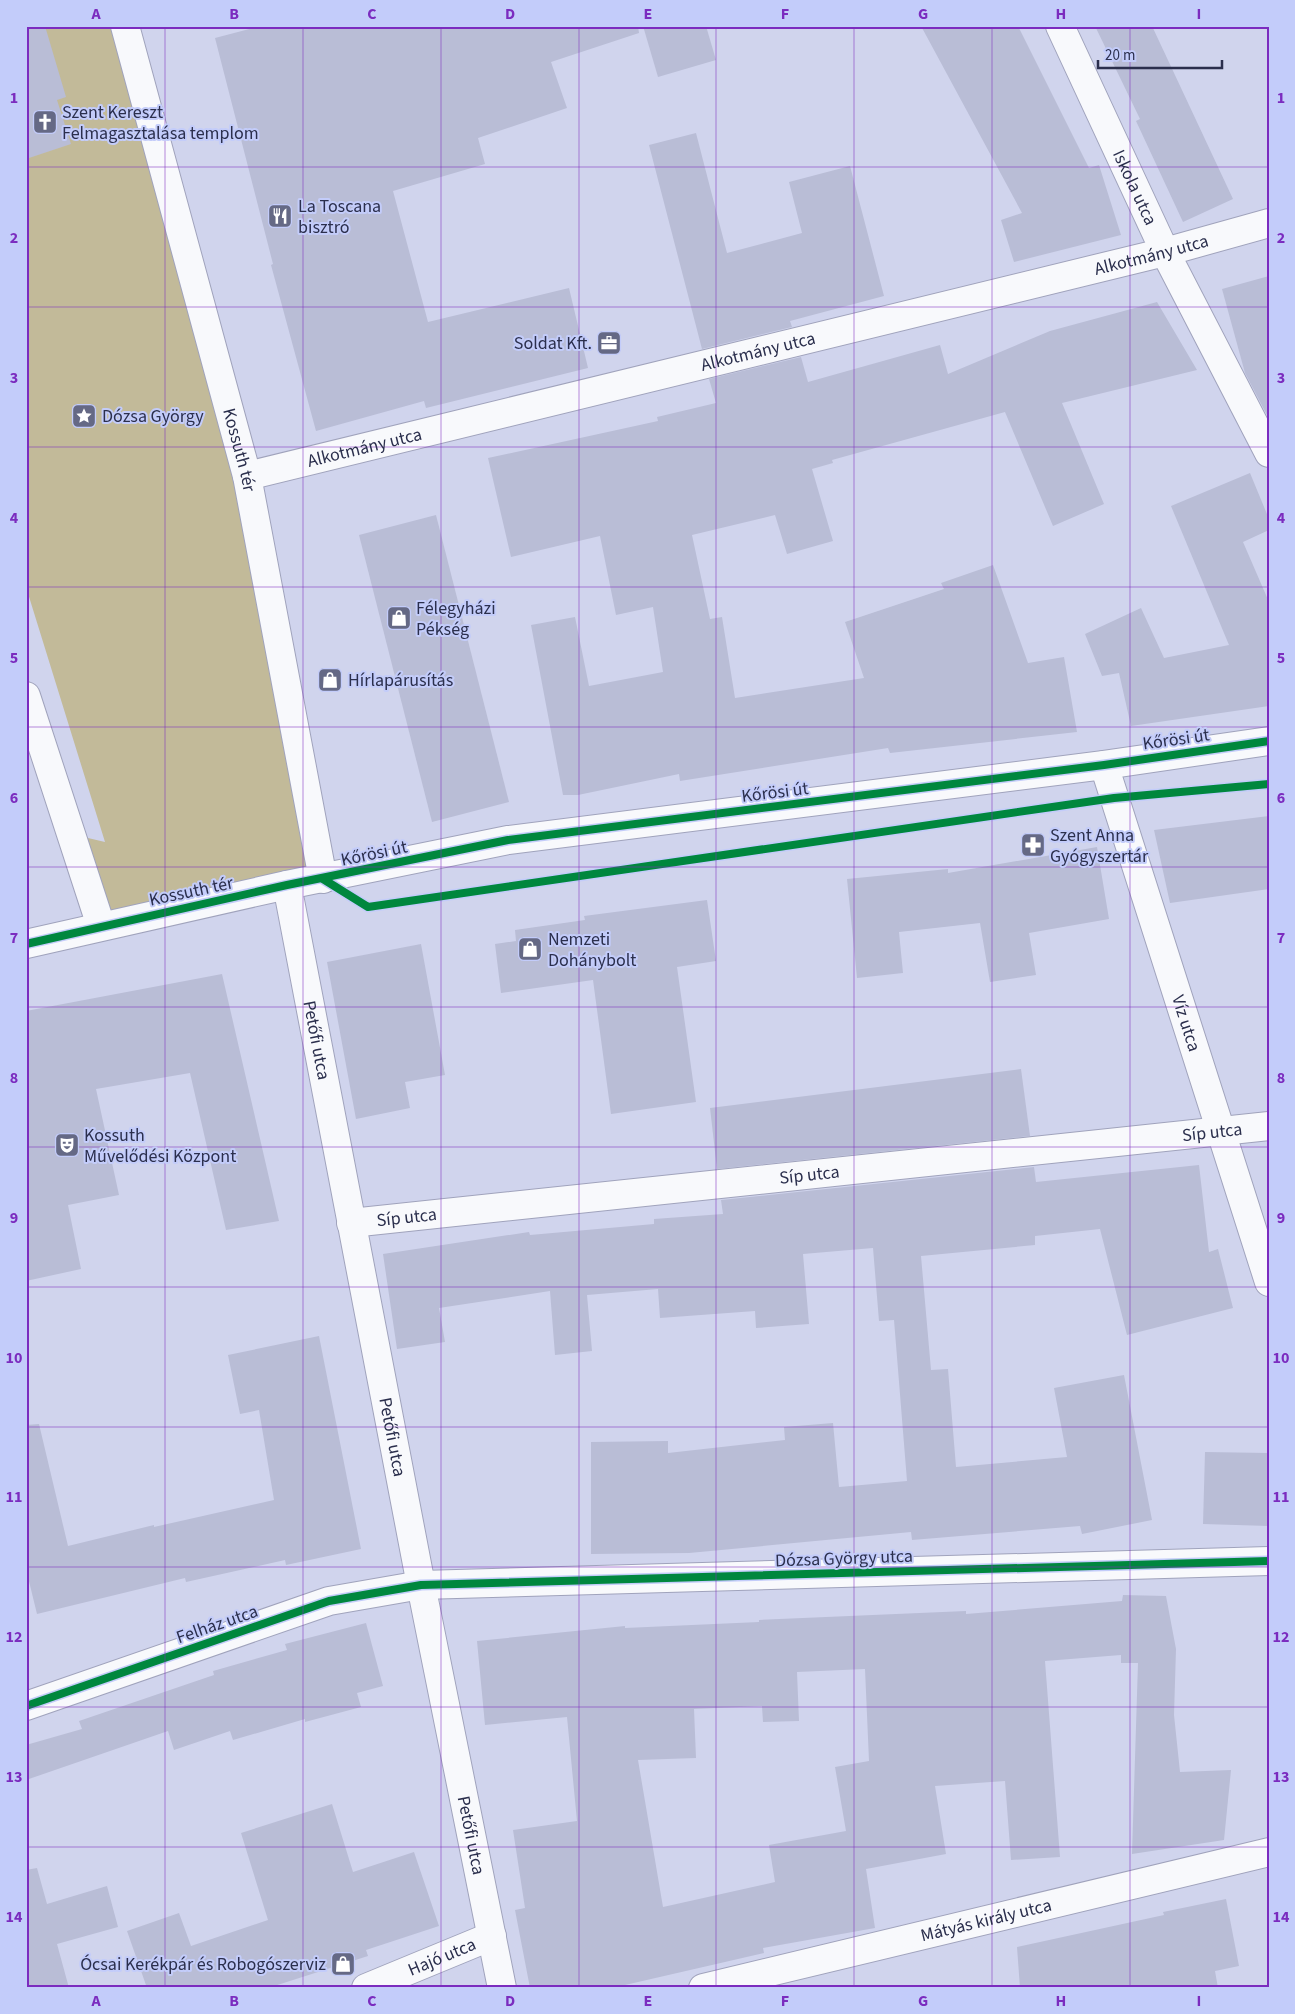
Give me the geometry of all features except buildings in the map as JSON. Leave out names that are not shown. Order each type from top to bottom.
[{"type":"street","name":"Kossuth tér","points":[[125,26],[247,476],[323,879]]},
{"type":"street","name":"Iskola utca","points":[[1060,26],[1165,252],[1269,453]]},
{"type":"street","name":"Alkotmány utca","points":[[247,476],[1165,252],[1269,224]]},
{"type":"street","points":[[26,696],[101,926]]},
{"type":"street","name":"Kőrösi út","points":[[288,886],[508,840],[1104,765],[1269,741]]},
{"type":"street","name":"Víz utca","points":[[1104,765],[1269,1282]]},
{"type":"street","name":"Kossuth tér","points":[[26,944],[288,886]]},
{"type":"street","name":"Petőfi utca","points":[[288,886],[421,1585],[502,1988]]},
{"type":"street","name":"Síp utca","points":[[351,1223],[1269,1126]]},
{"type":"street","name":"Dózsa György utca","points":[[421,1585],[1269,1561]]},
{"type":"street","name":"Felház utca","points":[[26,1706],[329,1601],[421,1585]]},
{"type":"street","name":"Mátyás király utca","points":[[703,1988],[1269,1852]]},
{"type":"street","name":"Hajó utca","points":[[366,1988],[492,1936]]},
{"type":"shaded area","points":[[26,26],[125,26],[247,476],[323,879],[101,926],[71,834],[105,842],[26,587]]},
{"type":"cycle path","points":[[26,944],[287,885],[508,840],[1104,765],[1269,741]]},
{"type":"cycle path","points":[[323,879],[368,907],[1114,798],[1269,784]]},
{"type":"cycle path","points":[[26,1706],[329,1601],[421,1585],[1269,1561]]},
{"type":"place","name":"Szent Kereszt Felmagasztalása templom","points":[[45,122]]},
{"type":"place","name":"La Toscana bisztró","points":[[280,216]]},
{"type":"place","name":"Soldat Kft.","points":[[609,343]]},
{"type":"place","name":"Dózsa György","points":[[84,416]]},
{"type":"place","name":"Félegyházi Pékség","points":[[399,618]]},
{"type":"place","name":"Hírlapárusítás","points":[[330,680]]},
{"type":"place","name":"Szent Anna Gyógyszertár","points":[[1033,845]]},
{"type":"place","name":"Nemzeti Dohánybolt","points":[[530,949]]},
{"type":"place","name":"Kossuth Művelődési Központ","points":[[67,1145]]},
{"type":"place","name":"Ócsai Kerékpár és Robogószerviz","points":[[343,1964]]}]
